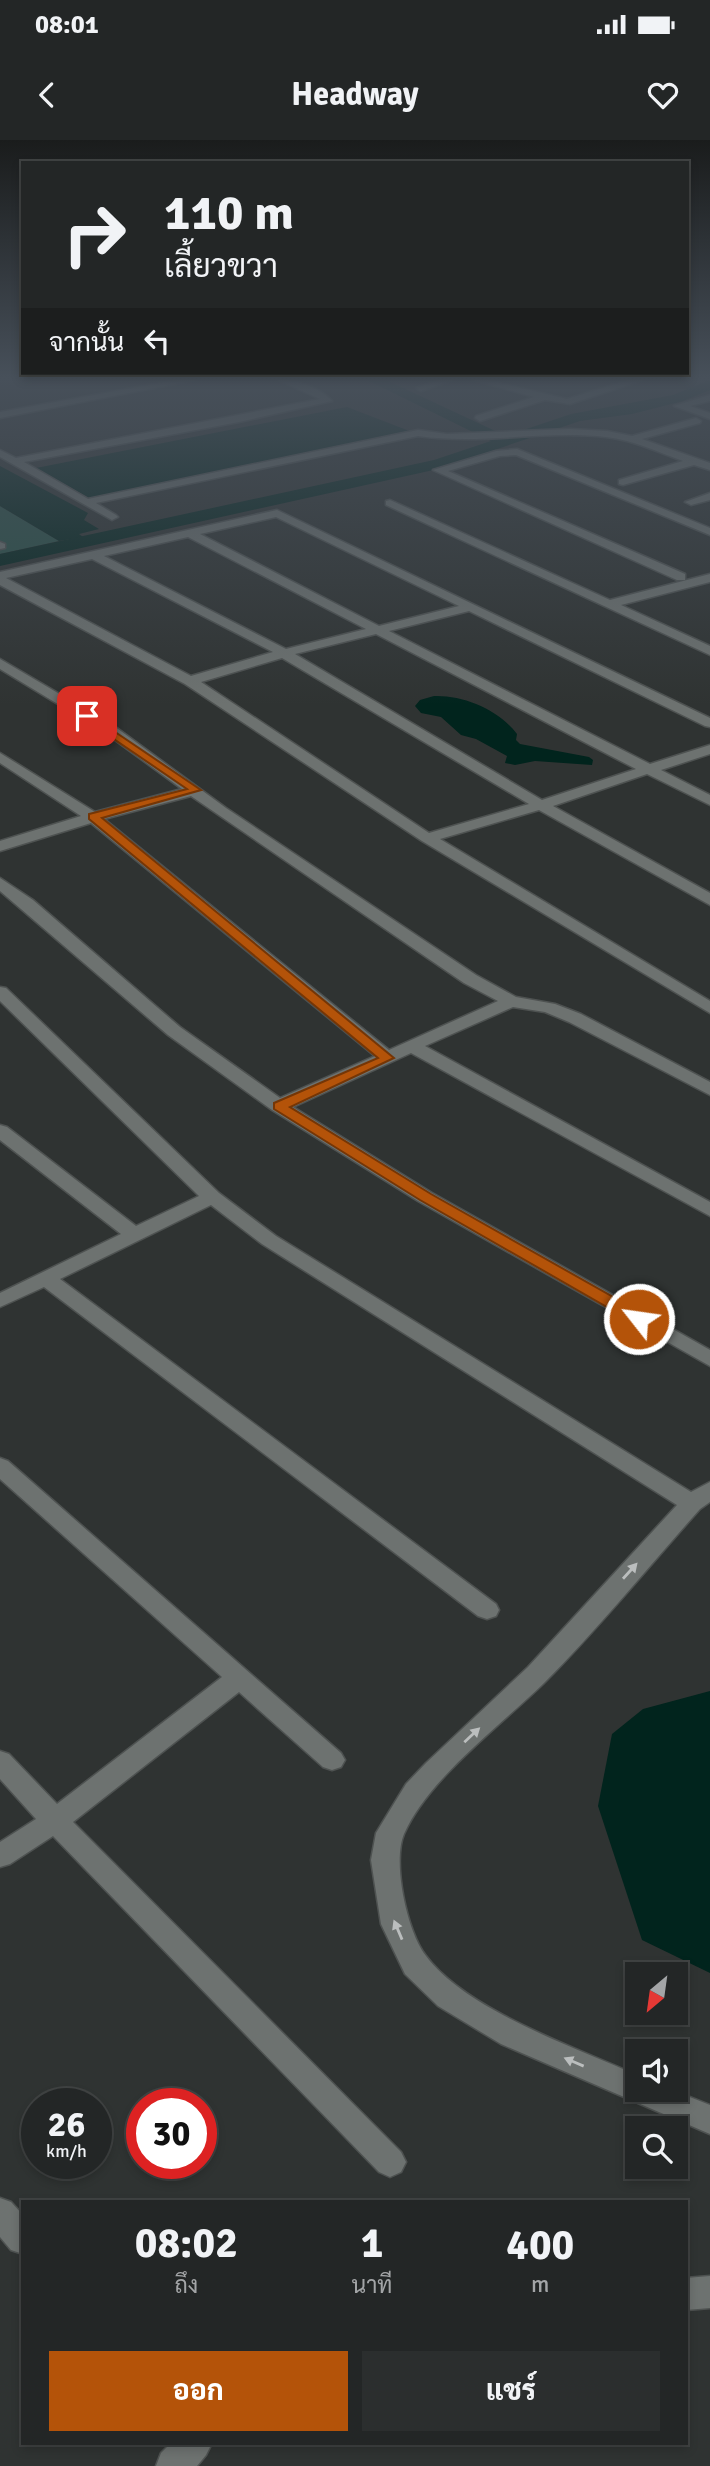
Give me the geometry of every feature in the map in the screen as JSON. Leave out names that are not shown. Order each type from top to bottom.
[{"type":"street","points":[[63,489],[112,517]]},
{"type":"street","points":[[87,502],[152,489]]},
{"type":"street","points":[[480,489],[681,578]]},
{"type":"street","points":[[605,489],[710,532]]},
{"type":"street","points":[[691,502],[710,496]]},
{"type":"street","points":[[390,503],[710,651]]},
{"type":"street","points":[[0,578],[92,554],[277,513],[710,723]]},
{"type":"street","points":[[188,532],[710,801]]},
{"type":"street","points":[[92,554],[284,653],[541,805],[710,900]]},
{"type":"street","points":[[0,578],[190,681],[427,838],[710,1008]]},
{"type":"street","points":[[610,604],[710,578]]},
{"type":"street","points":[[190,681],[284,653],[468,607]]},
{"type":"street","points":[[687,640],[710,633]]},
{"type":"street","points":[[0,663],[109,729],[221,811],[470,979],[511,1001],[549,1008],[575,1018],[710,1089]]},
{"type":"street","points":[[427,838],[541,805],[710,750]]},
{"type":"street","points":[[0,757],[93,817],[388,1058]]},
{"type":"street","points":[[0,846],[93,817],[195,790]]},
{"type":"street","points":[[0,883],[27,903],[174,1031],[279,1106],[425,1197],[710,1359]]},
{"type":"street","points":[[0,992],[212,1197],[269,1240],[701,1497],[537,1674],[435,1770],[416,1792],[390,1833],[385,1860],[395,1924],[415,1965],[448,1997],[512,2035],[625,2083]]},
{"type":"street","points":[[279,1106],[511,1001]]},
{"type":"street","points":[[413,1047],[710,1210]]},
{"type":"street","points":[[0,1131],[136,1236]]},
{"type":"street","points":[[0,1301],[48,1280],[212,1197]]},
{"type":"street","points":[[48,1280],[487,1610]]},
{"type":"street","points":[[0,1466],[332,1760]]},
{"type":"street","points":[[0,1856],[55,1821],[239,1678]]},
{"type":"street","points":[[0,1761],[55,1821],[390,2162]]},
{"type":"street","points":[[668,2102],[710,2120]]},
{"type":"street","points":[[0,2213],[21,2237]]},
{"type":"street","points":[[688,2294],[710,2292]]},
{"type":"shaded area","points":[[0,489],[42,489],[88,513],[84,520],[99,529],[79,534],[83,537],[59,541],[0,506]]},
{"type":"shaded area","points":[[72,489],[141,489],[91,499]]},
{"type":"shaded area","points":[[0,506],[59,541],[0,554]]},
{"type":"shaded area","points":[[434,696],[469,701],[491,711],[517,734],[516,740],[520,744],[589,757],[593,760],[592,765],[535,761],[515,765],[505,763],[507,756],[476,739],[461,735],[441,717],[421,713],[415,706],[420,700]]},
{"type":"shaded area","points":[[710,1691],[710,1973],[642,1940],[598,1806],[612,1734],[643,1709]]},
{"type":"waterway","points":[[0,560],[326,489]]},
{"type":"route","points":[[87,716],[195,790],[93,817],[388,1058],[279,1106],[425,1197],[639,1319]]}]
